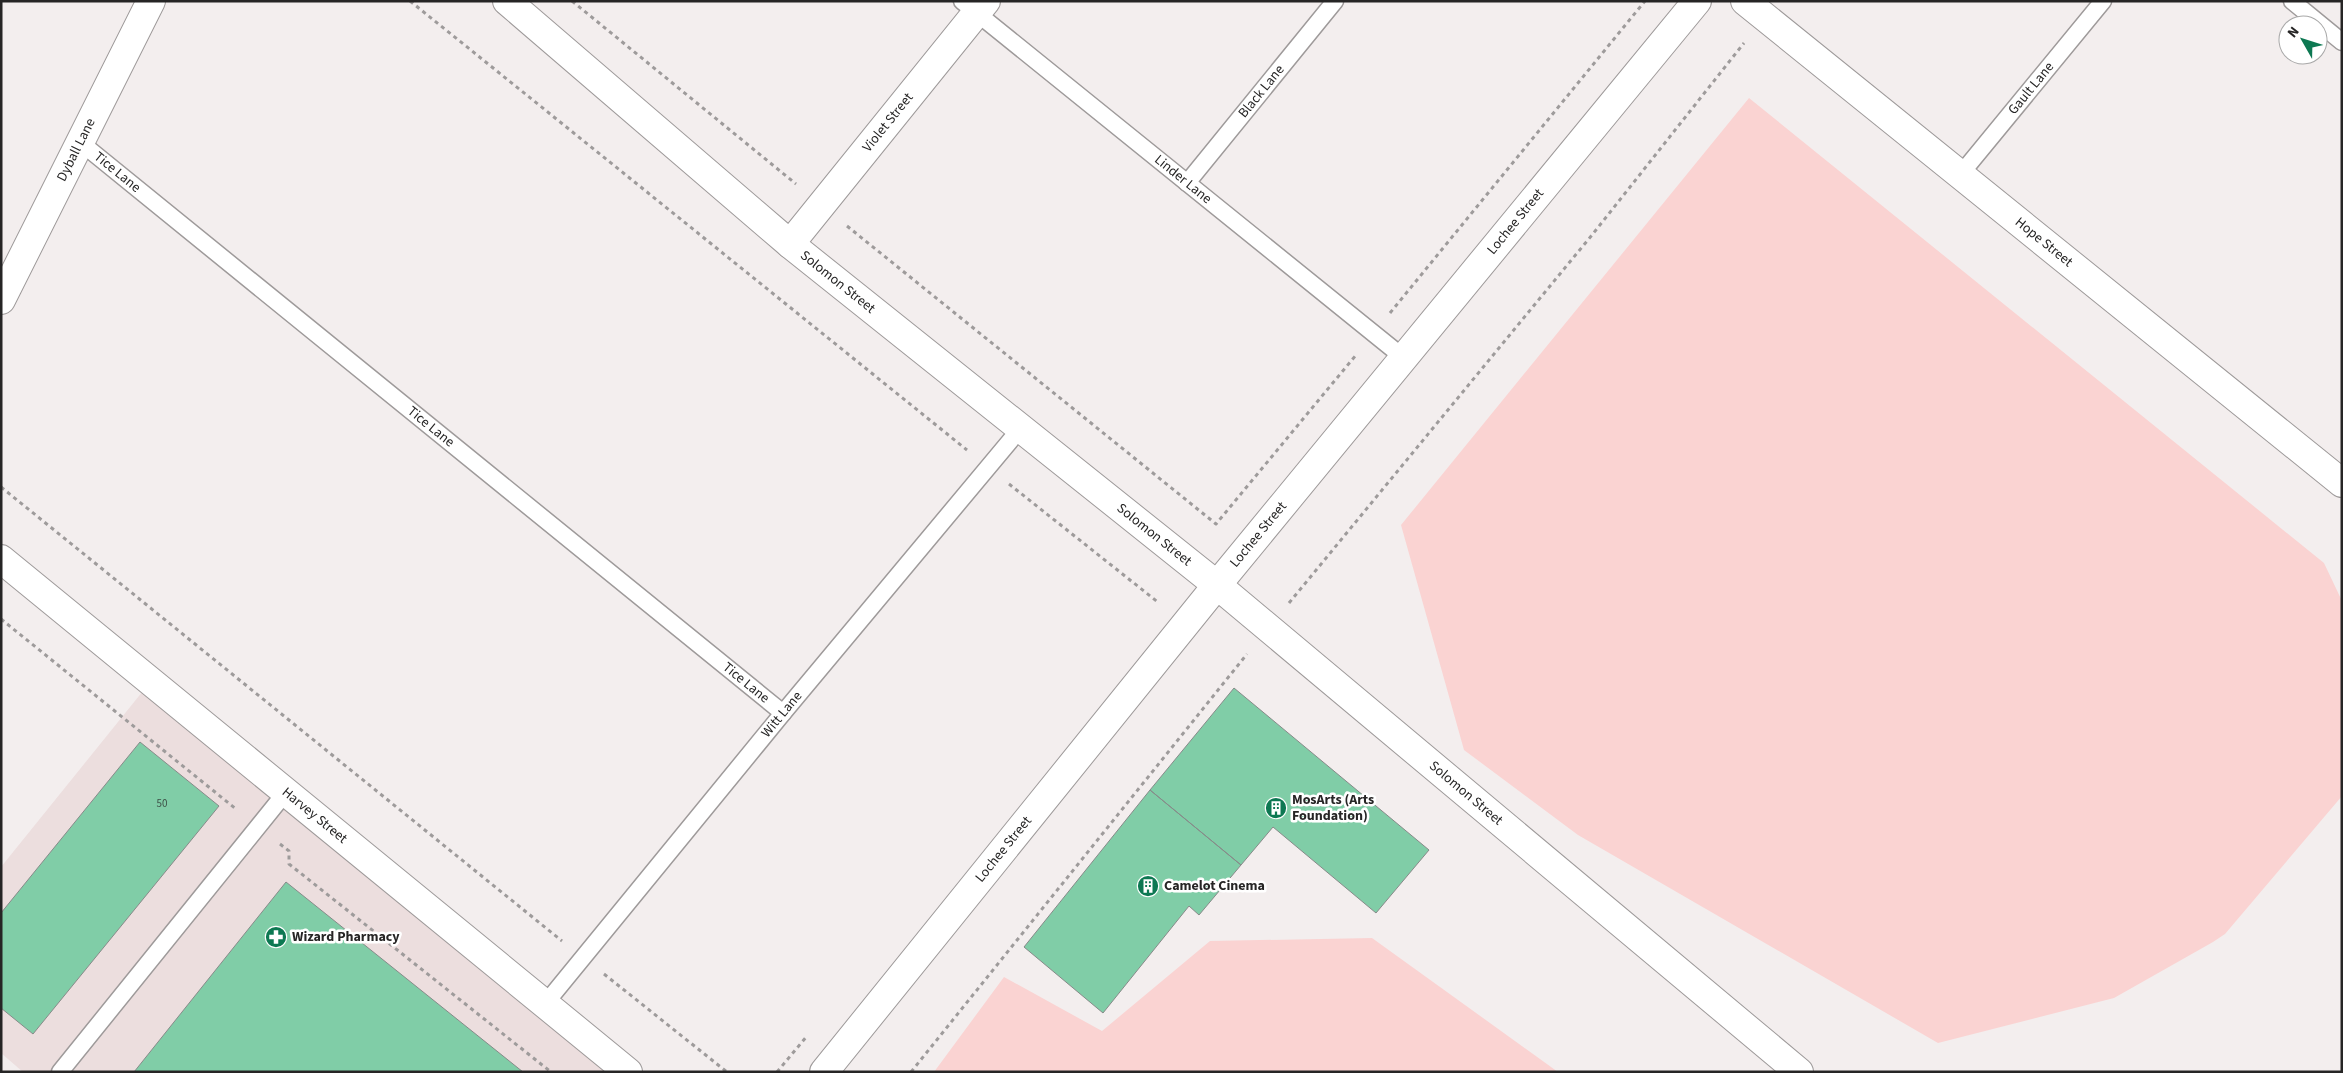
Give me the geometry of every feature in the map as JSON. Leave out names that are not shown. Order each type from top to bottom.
[{"type":"street","name":"Dyball Lane","points":[[1,300],[151,1]]},
{"type":"street","name":"Solomon Street","points":[[507,1],[790,244],[1217,585],[1799,1072]]},
{"type":"street","name":"Lochee Street","points":[[824,1072],[1217,585],[1697,1]]},
{"type":"street","name":"Violet Street","points":[[790,244],[975,5]]},
{"type":"street","name":"Hope Street","points":[[1755,9],[2342,483]]},
{"type":"street","name":"Harvey Street","points":[[1,559],[628,1072]]},
{"type":"lane","name":"Black Lane","points":[[1187,182],[1335,1]]},
{"type":"lane","name":"Gault Lane","points":[[1960,175],[2103,1]]},
{"type":"lane","points":[[2292,1],[2342,42]]},
{"type":"lane","name":"Linder Lane","points":[[975,5],[1187,182],[1404,358]]},
{"type":"lane","name":"Tice Lane","points":[[80,142],[783,713]]},
{"type":"lane","name":"Witt Lane","points":[[545,1004],[783,713],[1020,429]]},
{"type":"lane","points":[[60,1072],[286,792]]},
{"type":"path","points":[[410,1],[988,468],[1161,605]]},
{"type":"path","points":[[572,1],[1216,524],[1645,1]]},
{"type":"path","points":[[911,1072],[1268,628],[1592,235],[1755,9]]},
{"type":"path","points":[[1,486],[727,1072]]},
{"type":"path","points":[[777,1072],[809,1034]]},
{"type":"shaded area","points":[[1749,98],[2324,563],[2342,601],[2342,796],[2225,934],[2114,998],[1938,1043],[1578,835],[1464,750],[1401,525]]},
{"type":"shaded area","points":[[147,686],[619,1072],[23,1072],[1,1053],[1,867]]},
{"type":"shaded area","points":[[1372,938],[1558,1072],[934,1072],[1004,977],[1102,1031],[1210,941]]},
{"type":"building","name":"MosArts (Arts Foundation)","points":[[1234,688],[1429,850],[1376,913],[1273,827],[1241,865],[1150,790]]},
{"type":"building","points":[[140,742],[219,806],[33,1034],[1,1008],[1,913]]},
{"type":"building","name":"Camelot Cinema","points":[[1150,790],[1241,865],[1199,915],[1189,906],[1103,1013],[1024,947]]},
{"type":"building","points":[[286,882],[523,1072],[134,1072]]},
{"type":"place","name":"MosArts (Arts Foundation)","points":[[1276,808]]},
{"type":"place","name":"Camelot Cinema","points":[[1148,886]]},
{"type":"place","name":"Wizard Pharmacy","points":[[276,937]]}]
